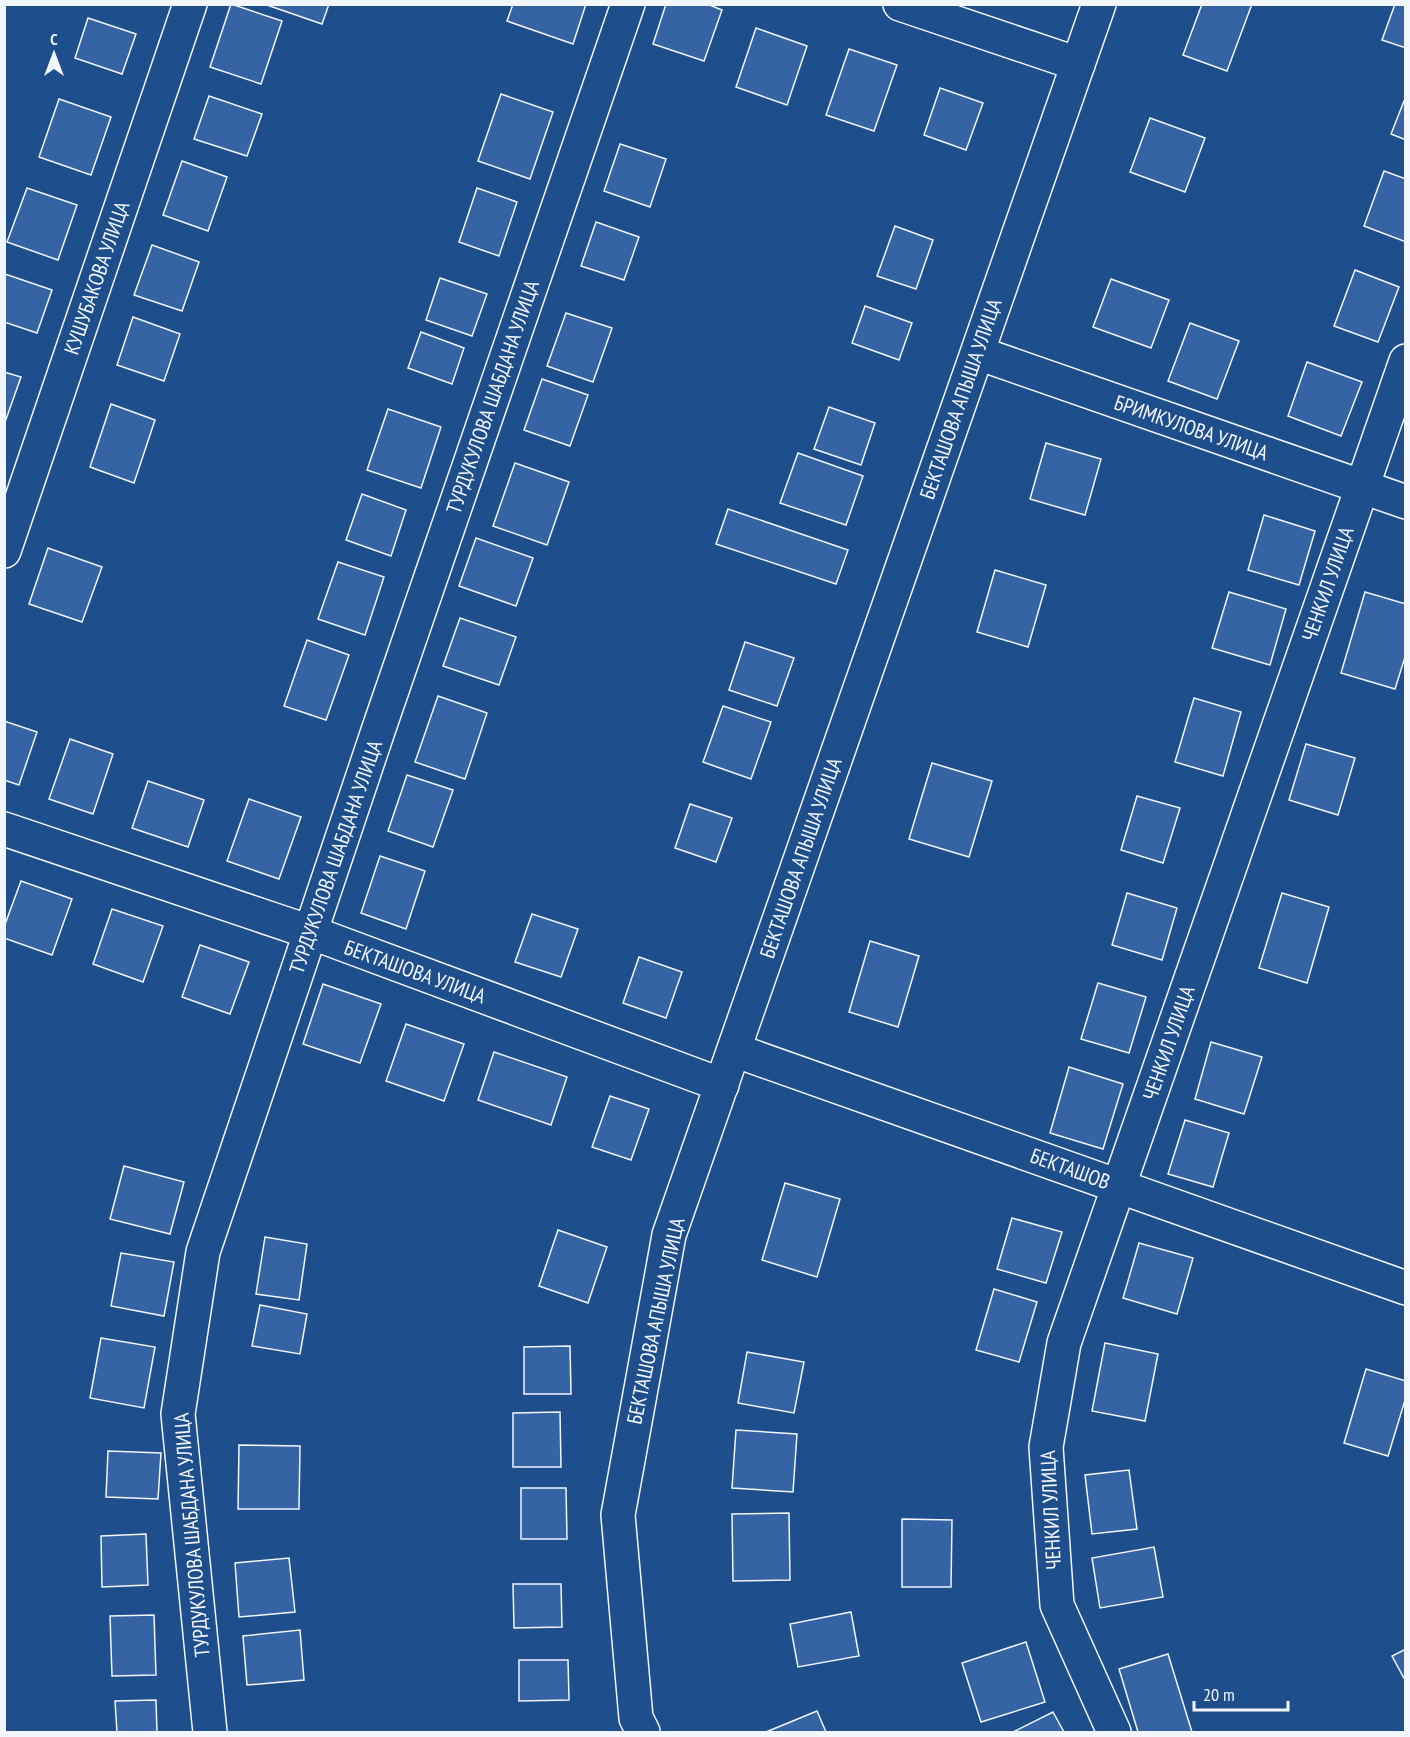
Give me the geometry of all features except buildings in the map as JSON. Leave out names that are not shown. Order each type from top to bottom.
[{"type":"street","name":"КУШУБАКОВА УЛИЦА","points":[[4,551],[190,4]]},
{"type":"street","name":"ТУРДУКУЛОВА ШАБДАНА УЛИЦА","points":[[210,1732],[178,1414],[203,1251],[628,4]]},
{"type":"street","points":[[900,4],[1078,64]]},
{"type":"street","name":"БЕКТАШОВА АПЫША УЛИЦА","points":[[643,1732],[636,1718],[618,1515],[669,1235],[1099,4]]},
{"type":"street","name":"БРИМКУЛОВА УЛИЦА","points":[[978,353],[1406,502]]},
{"type":"street","name":"ЧЕНКИЛ УЛИЦА","points":[[1114,1732],[1057,1605],[1046,1447],[1064,1343],[1406,361]]},
{"type":"street","name":"БЕКТАШОВА УЛИЦА","points":[[4,829],[310,933],[722,1085]]},
{"type":"street","name":"БЕКТАШОВ","points":[[734,1050],[1406,1288]]}]
